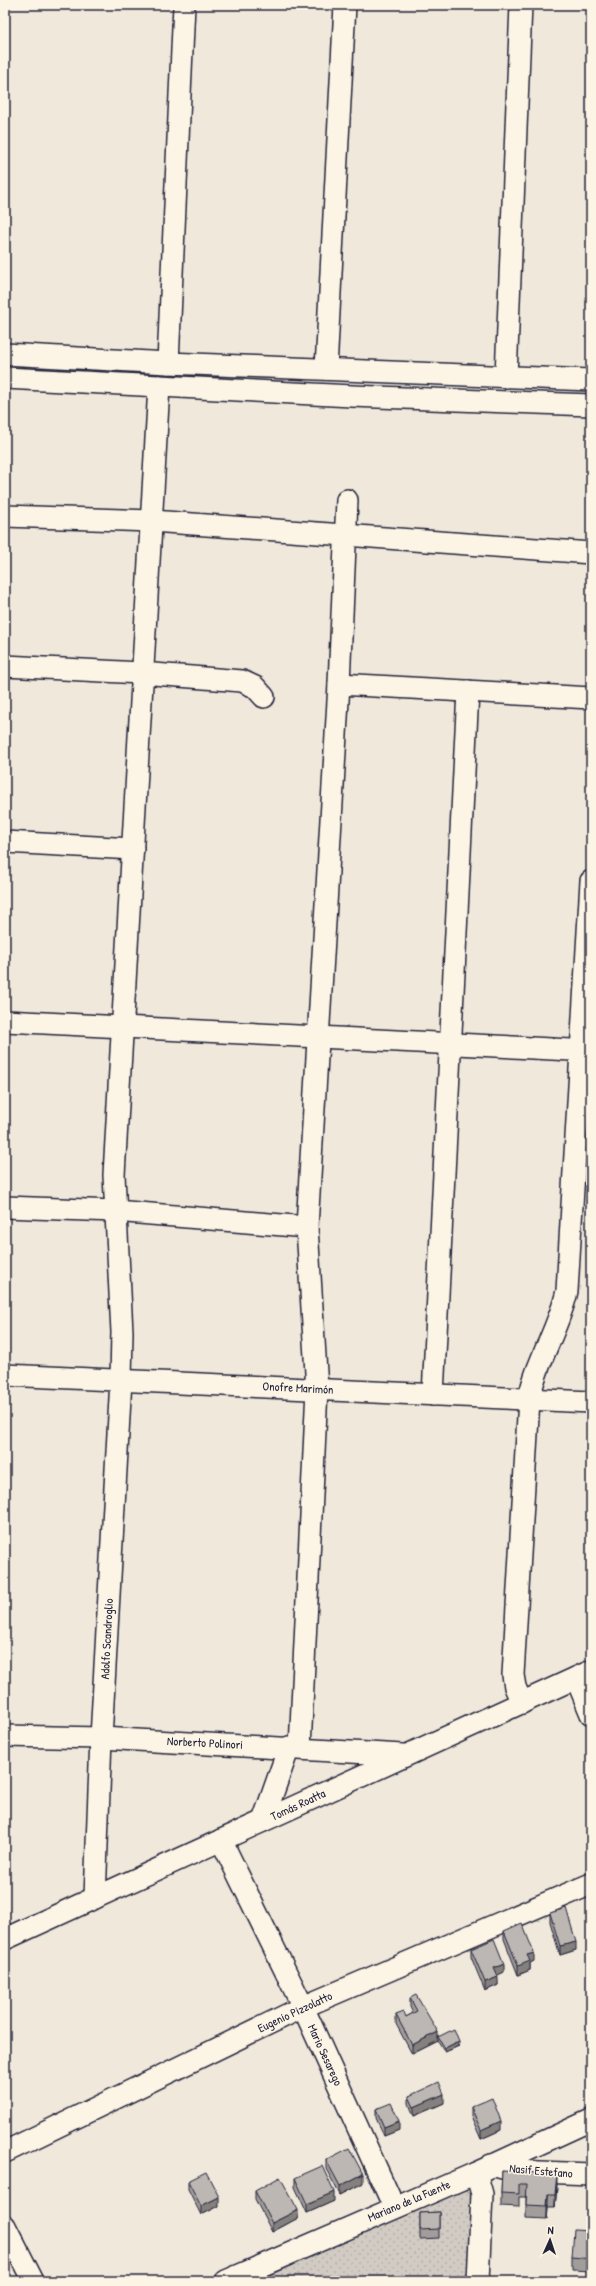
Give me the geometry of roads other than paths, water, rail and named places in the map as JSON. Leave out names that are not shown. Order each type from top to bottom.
[{"type":"street","points":[[168,363],[184,5]]},
{"type":"street","points":[[326,369],[345,5]]},
{"type":"street","points":[[506,377],[521,5]]},
{"type":"street","points":[[5,354],[168,363],[591,380]]},
{"type":"street","points":[[5,378],[352,396],[591,405]]},
{"type":"street","name":"Adolfo Scandroglio","points":[[95,1898],[101,1738],[121,1380],[122,1332],[114,1175],[133,849],[141,673],[152,522],[159,386]]},
{"type":"street","points":[[263,1821],[295,1747],[317,1388],[307,1227],[339,684],[347,500]]},
{"type":"street","points":[[5,516],[152,522],[346,534],[591,553]]},
{"type":"street","points":[[5,666],[141,673],[242,681],[255,687],[264,697]]},
{"type":"street","points":[[339,684],[591,698]]},
{"type":"street","points":[[433,1395],[452,1044],[468,691]]},
{"type":"street","points":[[5,842],[133,849]]},
{"type":"street","points":[[522,1703],[515,1687],[513,1675],[528,1399],[531,1386],[562,1312],[567,1291],[586,1051],[591,881]]},
{"type":"street","points":[[5,1021],[586,1051]]},
{"type":"street","points":[[5,1207],[115,1211],[307,1227]]},
{"type":"street","name":"Onofre Marimón","points":[[5,1375],[317,1388],[591,1402]]},
{"type":"street","points":[[584,1675],[591,1714]]},
{"type":"street","name":"Tomás Roatta","points":[[5,1939],[405,1755],[584,1675]]},
{"type":"street","name":"Norberto Polinori","points":[[5,1736],[101,1738],[295,1747],[405,1755]]},
{"type":"street","name":"Mario Sesarego","points":[[221,1840],[303,2007],[394,2207]]},
{"type":"street","name":"Eugenio Pizzolatto","points":[[5,2152],[303,2007],[591,1884]]},
{"type":"street","name":"Mariano de la Fuente","points":[[226,2281],[483,2169],[591,2120]]},
{"type":"street","points":[[478,2281],[483,2169]]},
{"type":"street","name":"Nasif Estefano","points":[[483,2169],[591,2174]]},
{"type":"street","points":[[5,2226],[33,2281]]}]
